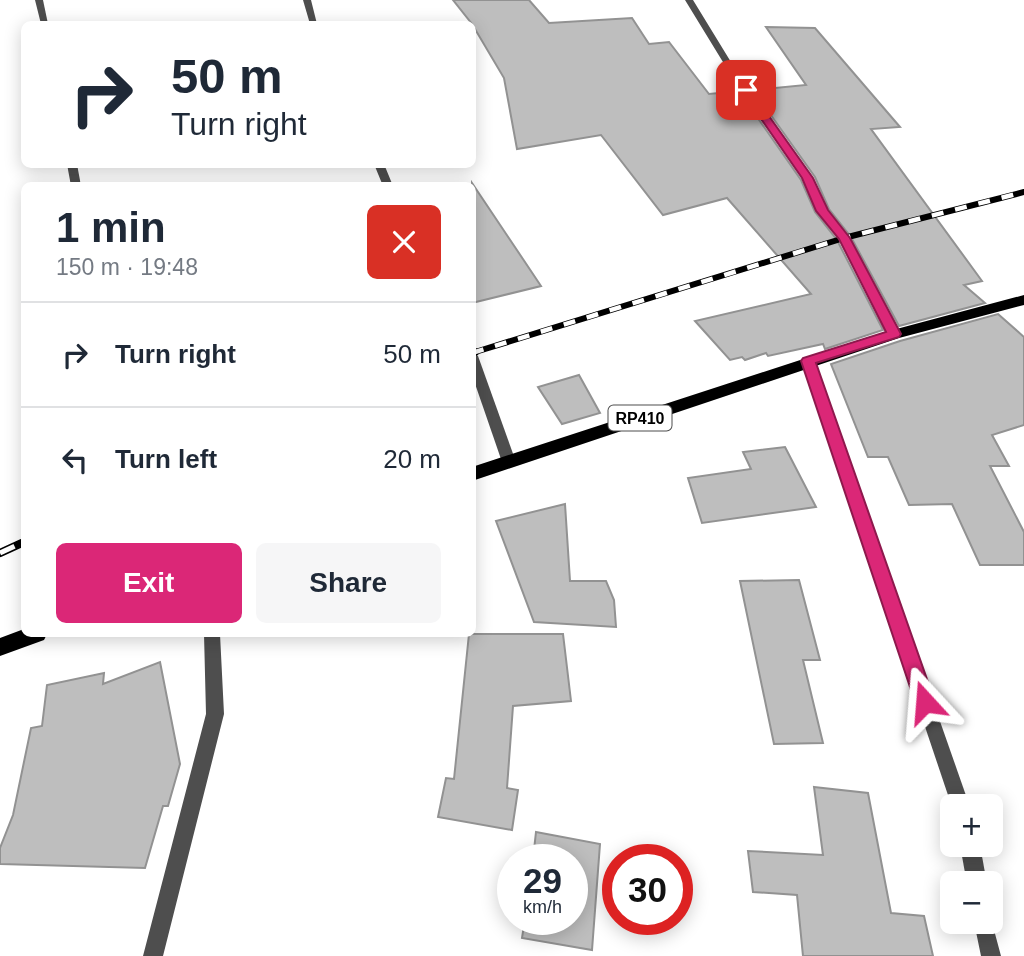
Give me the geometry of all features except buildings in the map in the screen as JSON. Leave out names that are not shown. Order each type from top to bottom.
[{"type":"main road","name":"RP410","points":[[476,473],[808,361],[894,334],[1024,300]]},
{"type":"main road","points":[[0,647],[28,637]]},
{"type":"street","points":[[39,0],[44,21]]},
{"type":"street","points":[[307,0],[313,21]]},
{"type":"street","points":[[689,0],[730,67],[808,178],[822,211],[844,238],[894,334]]},
{"type":"street","points":[[808,361],[957,794]]},
{"type":"street","points":[[476,367],[509,462]]},
{"type":"street","points":[[153,956],[215,714],[212,637]]},
{"type":"street","points":[[986,934],[991,956]]},
{"type":"railway","points":[[476,352],[844,238],[1024,192]]},
{"type":"railway","points":[[0,553],[21,543]]},
{"type":"route","points":[[746,90],[808,178],[822,211],[844,238],[894,334],[808,361],[925,702]]}]
